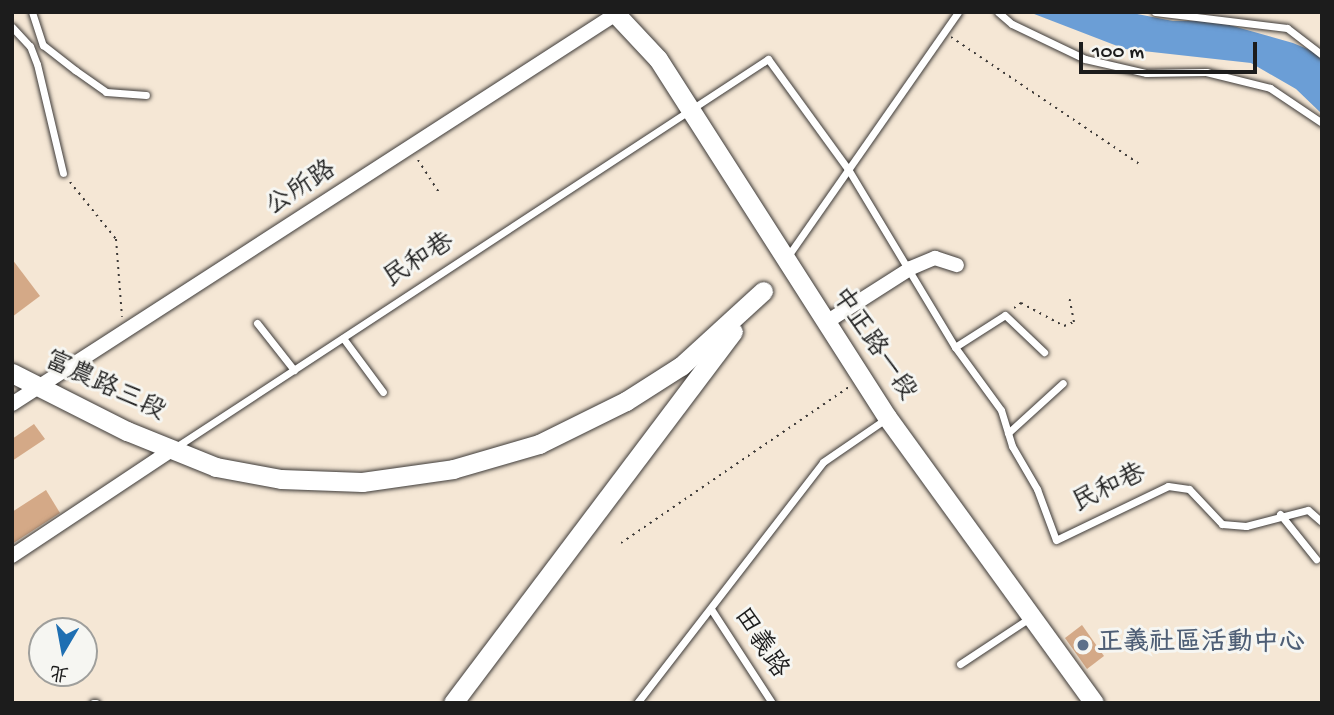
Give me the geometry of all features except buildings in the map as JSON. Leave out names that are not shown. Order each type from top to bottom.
[{"type":"street","name":"中正路一段","points":[[615,13],[658,59],[887,418],[1094,703]]},
{"type":"street","name":"公所路","points":[[12,404],[124,335],[615,13]]},
{"type":"street","points":[[825,323],[911,268],[935,258],[957,265]]},
{"type":"street","points":[[453,703],[697,381],[785,260]]},
{"type":"street","name":"富農路三段","points":[[12,373],[216,467],[281,479],[362,482],[453,469],[539,444],[681,366],[763,291]]},
{"type":"street","points":[[681,366],[696,373],[697,381]]},
{"type":"street","points":[[12,556],[173,449]]},
{"type":"lane","points":[[32,12],[43,45],[75,70],[106,92],[146,95]]},
{"type":"lane","points":[[785,260],[958,12]]},
{"type":"lane","points":[[998,12],[1012,24],[1084,59],[1146,73],[1206,72],[1257,85],[1322,123]]},
{"type":"lane","points":[[1155,12],[1287,28],[1322,55]]},
{"type":"lane","points":[[12,27],[30,46],[37,64],[63,173]]},
{"type":"lane","name":"民和巷","points":[[173,449],[768,59],[848,169],[911,268],[955,347],[1001,410],[1008,433],[1037,489],[1056,540],[1168,486],[1189,489],[1222,523],[1245,526],[1280,514],[1308,510],[1322,522]]},
{"type":"lane","points":[[955,347],[1005,315],[1044,352]]},
{"type":"lane","points":[[257,323],[294,370]]},
{"type":"lane","points":[[343,338],[383,392]]},
{"type":"lane","points":[[1008,433],[1063,383]]},
{"type":"lane","points":[[637,703],[822,462],[887,418]]},
{"type":"lane","points":[[1280,514],[1316,559]]},
{"type":"lane","name":"田義路","points":[[711,609],[772,703]]},
{"type":"lane","points":[[960,664],[1032,617]]},
{"type":"path","points":[[944,32],[1139,164]]},
{"type":"path","points":[[411,148],[440,194]]},
{"type":"path","points":[[63,173],[117,239],[124,335]]},
{"type":"path","points":[[1005,315],[1021,303],[1064,326],[1074,322],[1069,297]]},
{"type":"path","points":[[621,542],[861,378]]},
{"type":"water","points":[[1029,12],[1127,12],[1173,21],[1215,21],[1293,43],[1322,55],[1322,114],[1296,89],[1251,63],[1125,49]]},
{"type":"place","name":"正義社區活動中心","points":[[1083,645]]}]
